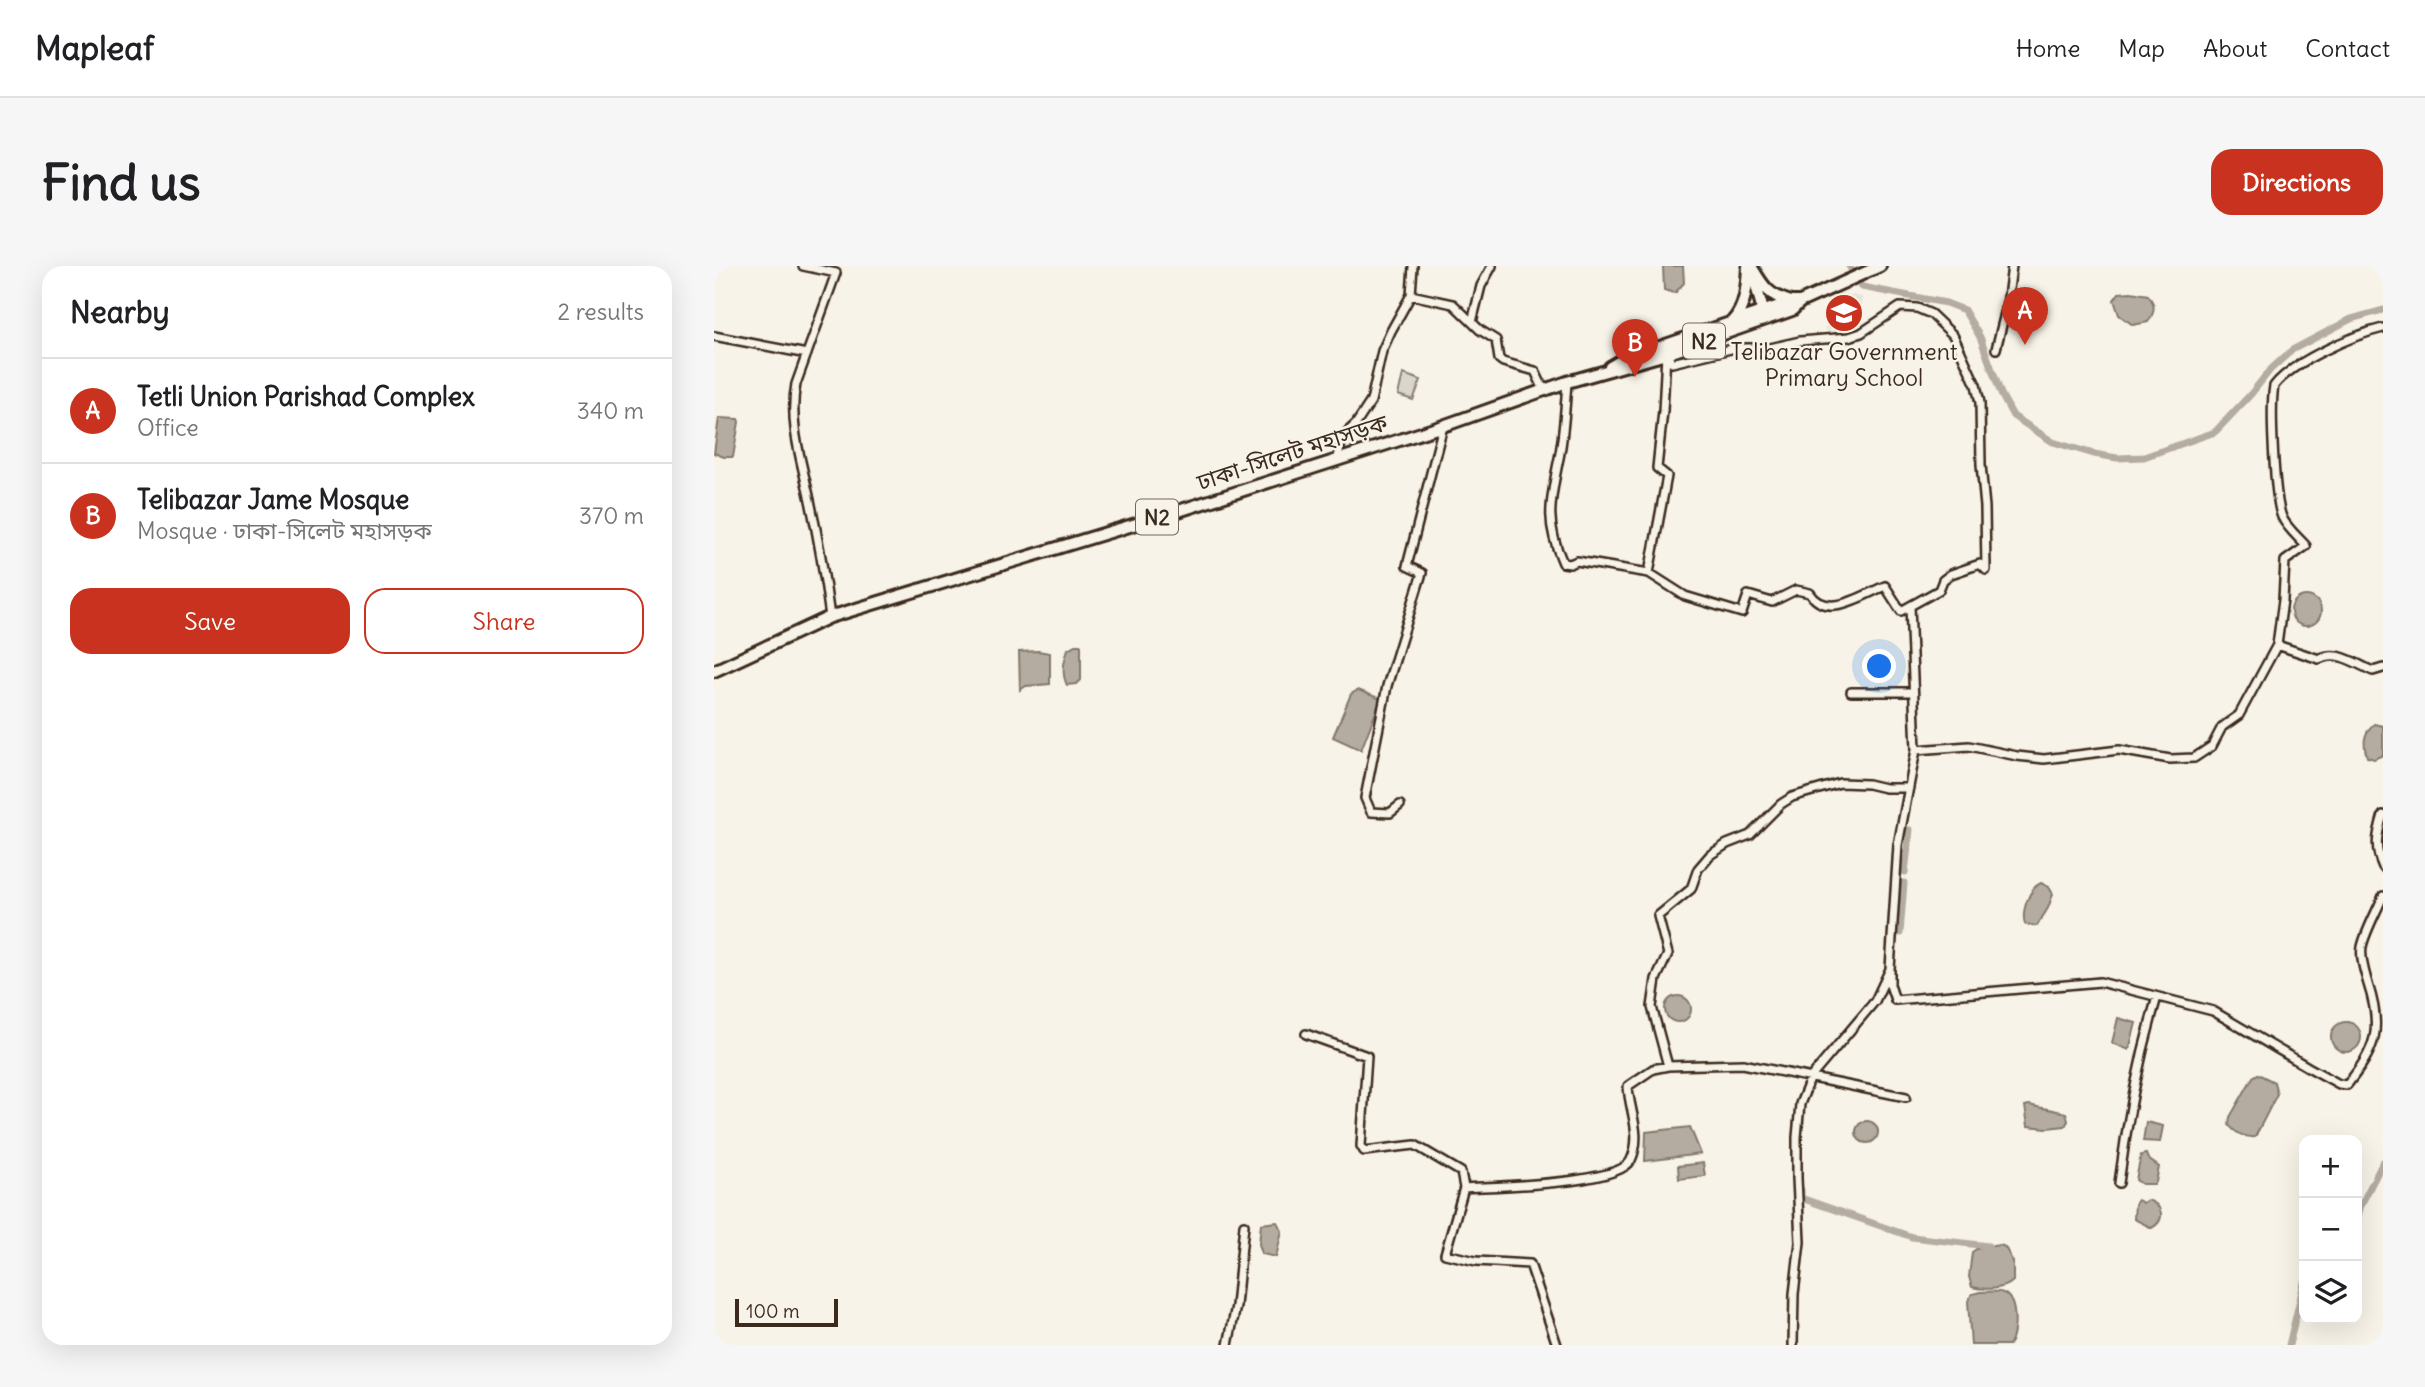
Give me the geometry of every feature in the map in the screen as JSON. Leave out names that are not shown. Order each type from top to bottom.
[{"type":"main road","points":[[1604,371],[1622,360],[1732,322],[1766,315],[1879,267]]},
{"type":"main road","points":[[1750,268],[1768,292],[1796,302]]},
{"type":"main road","points":[[1750,268],[1756,279],[1766,315]]},
{"type":"main road","points":[[1732,322],[1744,302],[1750,268]]},
{"type":"main road","name":"ঢাকা-সিলেট মহাসড়ক","points":[[714,671],[830,617],[1169,514],[1444,426],[1567,382],[1666,354],[1753,324],[1766,315]]},
{"type":"street","points":[[803,266],[836,273],[792,401],[796,442],[820,545],[830,617]]},
{"type":"street","points":[[1338,458],[1342,437],[1356,424],[1371,401],[1382,351],[1411,295],[1413,266]]},
{"type":"street","points":[[1472,322],[1481,286],[1492,266]]},
{"type":"street","points":[[1996,349],[2007,305],[2012,266]]},
{"type":"street","points":[[1411,295],[1453,304],[1496,340],[1499,359],[1535,371],[1544,390]]},
{"type":"street","points":[[1567,382],[1558,463],[1549,510],[1556,549],[1563,563],[1577,561],[1649,573],[1685,596],[1742,612],[1748,595],[1772,602],[1787,597],[1796,590],[1810,593],[1815,601],[1844,605],[1885,586],[1901,611],[1939,590],[1943,580],[1951,574],[1980,564],[1986,570],[1986,507],[1981,465],[1980,403],[1969,367],[1953,335],[1941,321],[1917,308],[1900,307],[1849,337],[1800,341],[1770,348],[1735,348],[1672,363],[1666,354]]},
{"type":"street","points":[[1916,750],[1969,747],[2044,759],[2119,750],[2170,759],[2194,758],[2212,746],[2222,727],[2239,715],[2277,645],[2285,561],[2306,546],[2283,518],[2278,496],[2273,422],[2274,386],[2302,363],[2322,352],[2383,328]]},
{"type":"street","points":[[714,336],[807,354]]},
{"type":"street","points":[[1649,573],[1667,476],[1657,468],[1666,354]]},
{"type":"street","points":[[1400,805],[1390,813],[1371,812],[1365,798],[1387,686],[1422,573],[1407,565],[1444,426]]},
{"type":"street","points":[[1910,606],[1916,750],[1898,845],[1890,969],[1890,985],[1895,1000],[2100,982],[2213,1011],[2308,1067],[2339,1084],[2347,1085],[2367,1058],[2377,1028],[2363,969],[2362,947],[2383,896]]},
{"type":"street","points":[[2277,645],[2319,659],[2327,654],[2341,656],[2374,671],[2383,668]]},
{"type":"street","points":[[1851,692],[1913,692]]},
{"type":"street","points":[[1668,1066],[1652,1007],[1656,979],[1668,954],[1658,916],[1691,889],[1704,862],[1727,844],[1750,835],[1791,797],[1840,783],[1909,788]]},
{"type":"street","points":[[2383,815],[2376,837],[2377,853],[2383,867]]},
{"type":"street","points":[[1793,1345],[1794,1294],[1800,1242],[1797,1137],[1800,1104],[1811,1077],[1875,1001],[1890,969]]},
{"type":"street","points":[[2119,1183],[2127,1116],[2142,1046],[2157,997]]},
{"type":"street","points":[[1306,1034],[1367,1056],[1361,1146],[1364,1151],[1415,1145],[1461,1172],[1464,1188],[1445,1254],[1476,1261],[1530,1264],[1557,1345]]},
{"type":"street","points":[[1464,1188],[1541,1185],[1590,1178],[1625,1168],[1631,1162],[1636,1129],[1628,1086],[1653,1069],[1744,1063],[1906,1097]]},
{"type":"street","points":[[1227,1345],[1236,1306],[1244,1225]]},
{"type":"shaded area","points":[[1663,266],[1683,266],[1684,283],[1675,293],[1664,290]]},
{"type":"shaded area","name":"Telibazar Government Primary School","points":[[1831,292],[1862,297],[1857,334],[1825,330]]},
{"type":"shaded area","points":[[2119,293],[2148,295],[2151,299],[2154,308],[2148,322],[2133,325],[2119,315],[2114,300]]},
{"type":"shaded area","points":[[1403,374],[1421,380],[1413,400],[1398,395]]},
{"type":"shaded area","points":[[719,418],[738,419],[733,457],[714,453]]},
{"type":"shaded area","points":[[2306,596],[2312,597],[2320,605],[2320,617],[2312,625],[2306,626],[2300,625],[2292,617],[2291,611],[2292,605],[2300,597]]},
{"type":"shaded area","points":[[1081,645],[1081,680],[1067,685],[1064,662],[1068,649]]},
{"type":"shaded area","points":[[1019,652],[1050,653],[1050,684],[1026,686],[1020,690]]},
{"type":"shaded area","points":[[1358,690],[1381,699],[1361,750],[1333,737],[1351,694]]},
{"type":"shaded area","points":[[2374,724],[2383,726],[2383,755],[2374,759],[2367,757],[2365,743],[2366,735]]},
{"type":"shaded area","points":[[2041,883],[2049,887],[2053,894],[2048,908],[2037,926],[2025,924],[2027,901]]},
{"type":"shaded area","points":[[1678,996],[1687,1000],[1691,1009],[1687,1018],[1678,1022],[1669,1018],[1665,1009],[1669,1000]]},
{"type":"shaded area","points":[[2118,1018],[2136,1023],[2129,1050],[2112,1043]]},
{"type":"shaded area","points":[[2346,1022],[2357,1026],[2361,1037],[2357,1048],[2346,1052],[2335,1048],[2331,1037],[2335,1026]]},
{"type":"shaded area","points":[[2258,1074],[2274,1082],[2277,1094],[2255,1137],[2248,1137],[2231,1128],[2230,1117],[2253,1077]]},
{"type":"shaded area","points":[[2025,1106],[2066,1113],[2068,1121],[2065,1126],[2028,1126]]},
{"type":"shaded area","points":[[1867,1121],[1877,1128],[1878,1132],[1871,1142],[1867,1143],[1857,1136],[1856,1132],[1863,1122]]},
{"type":"shaded area","points":[[2146,1122],[2163,1126],[2160,1142],[2143,1141]]},
{"type":"shaded area","points":[[1690,1127],[1701,1154],[1645,1161],[1646,1132]]},
{"type":"shaded area","points":[[2146,1154],[2148,1159],[2159,1167],[2154,1184],[2142,1184],[2136,1180],[2141,1155]]},
{"type":"shaded area","points":[[1703,1163],[1705,1176],[1679,1179],[1678,1166]]},
{"type":"shaded area","points":[[2138,1200],[2143,1203],[2147,1200],[2152,1202],[2161,1212],[2160,1220],[2152,1228],[2134,1219],[2135,1204]]},
{"type":"shaded area","points":[[1277,1222],[1282,1231],[1276,1257],[1262,1254],[1259,1244],[1261,1224]]},
{"type":"shaded area","points":[[2000,1245],[2005,1247],[2013,1262],[2013,1281],[1993,1289],[1972,1287],[1969,1277],[1972,1252],[1978,1248]]},
{"type":"shaded area","points":[[2001,1292],[2011,1302],[2015,1325],[2009,1345],[1971,1345],[1968,1301],[1972,1294]]},
{"type":"waterway","points":[[1849,266],[1862,287],[1946,303],[1964,310],[1980,337],[2001,394],[2013,416],[2053,442],[2117,458],[2144,457],[2215,432],[2270,370],[2292,350],[2351,319],[2383,310]]},
{"type":"waterway","points":[[1905,872],[1910,830]]},
{"type":"waterway","points":[[1900,933],[1904,883]]},
{"type":"waterway","points":[[2362,1203],[2383,1162]]},
{"type":"waterway","points":[[1801,1190],[1801,1198],[1912,1237],[1988,1246]]},
{"type":"waterway","points":[[2289,1345],[2299,1304]]},
{"type":"place","name":"Telibazar Government Primary School","points":[[1844,313]]},
{"type":"place","name":"Tetli Union Parishad Complex","points":[[2025,345]]},
{"type":"place","name":"Telibazar Jame Mosque","points":[[1635,377]]}]
